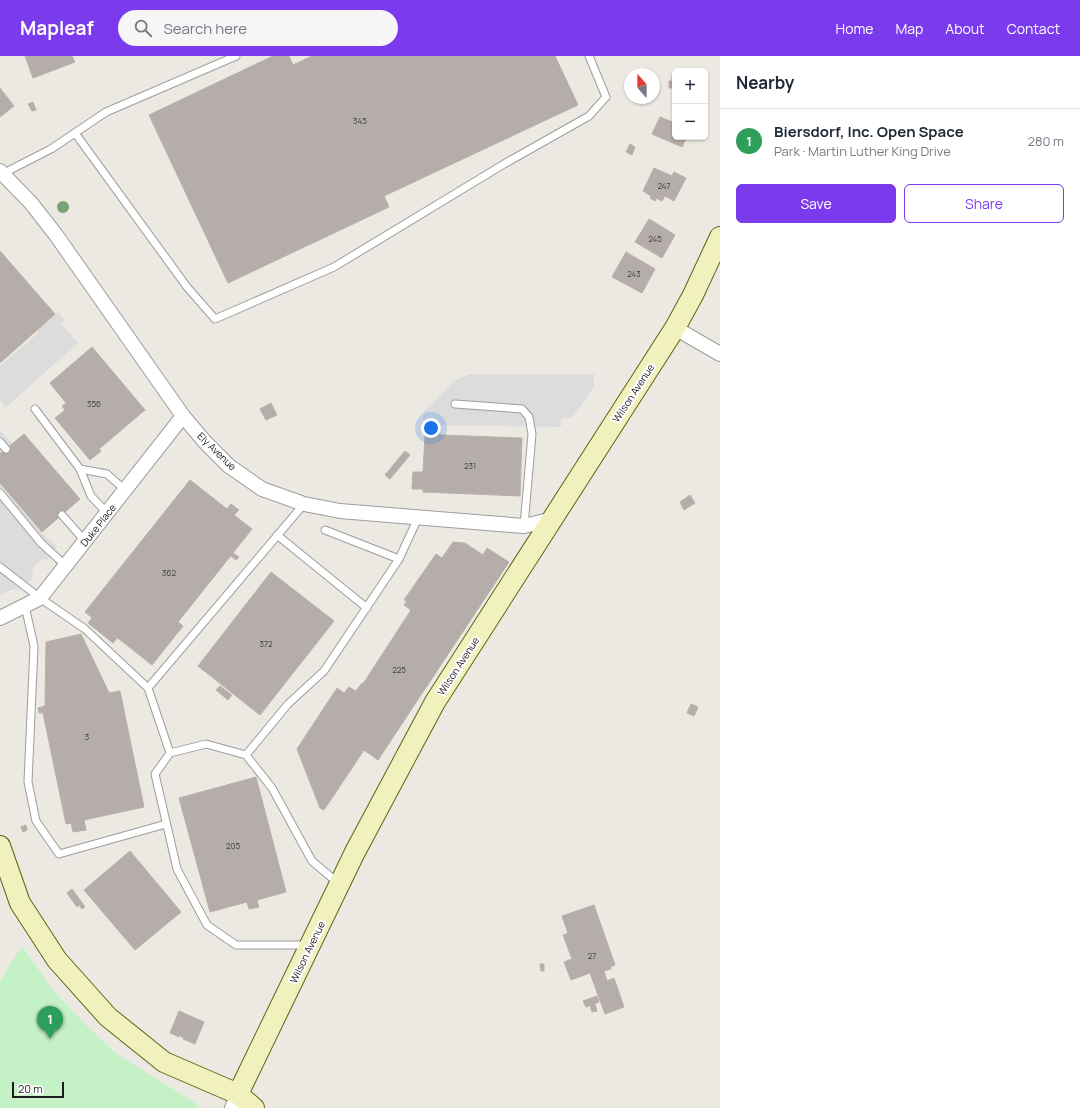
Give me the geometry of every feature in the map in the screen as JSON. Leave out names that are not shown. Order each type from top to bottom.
[{"type":"main road","name":"Wilson Avenue","points":[[235,1101],[356,852],[435,702],[675,328],[693,295],[720,237]]},
{"type":"main road","points":[[0,846],[20,903],[57,960],[108,1017],[164,1062],[235,1101],[254,1108]]},
{"type":"street","name":"Ely Avenue","points":[[1,172],[31,203],[56,234],[183,416],[205,442],[229,466],[262,489],[304,504],[340,511],[524,526],[553,519]]},
{"type":"street","points":[[675,328],[720,354]]},
{"type":"street","name":"Duke Place","points":[[0,618],[40,598],[183,416]]},
{"type":"lane","points":[[1,172],[51,149],[106,112],[236,56]]},
{"type":"lane","points":[[75,133],[187,286],[215,319],[334,267],[504,164],[589,116],[606,97],[589,56]]},
{"type":"lane","points":[[455,404],[522,409],[529,417],[532,434],[524,526]]},
{"type":"lane","points":[[35,409],[80,469],[91,496],[107,513]]},
{"type":"lane","points":[[0,442],[6,449]]},
{"type":"lane","points":[[80,469],[107,474],[124,490]]},
{"type":"lane","points":[[0,494],[41,543],[66,566]]},
{"type":"lane","points":[[148,688],[304,504]]},
{"type":"lane","points":[[62,515],[86,541]]},
{"type":"lane","points":[[246,755],[288,704],[324,671],[399,559],[418,518]]},
{"type":"lane","points":[[325,530],[399,559]]},
{"type":"lane","points":[[278,535],[367,608]]},
{"type":"lane","points":[[0,567],[40,598],[85,629],[148,688],[170,753]]},
{"type":"lane","points":[[25,606],[34,646],[28,782],[36,821],[59,854],[166,824]]},
{"type":"lane","points":[[310,945],[236,945],[207,925],[176,869],[155,774],[170,753],[206,744],[246,755],[272,788],[312,861],[340,884]]},
{"type":"green space","points":[[22,946],[52,989],[84,1023],[118,1055],[194,1102],[200,1108],[0,1108],[0,981]]},
{"type":"shaded area","points":[[58,312],[65,320],[61,323],[78,343],[6,407],[0,400],[0,366],[37,334],[38,329]]},
{"type":"shaded area","points":[[469,374],[594,374],[594,387],[572,417],[561,419],[561,427],[424,425],[423,412],[455,381]]},
{"type":"shaded area","points":[[0,430],[12,443],[0,454]]},
{"type":"shaded area","points":[[0,484],[41,532],[57,547],[47,560],[43,559],[37,563],[32,571],[33,578],[24,587],[18,590],[14,589],[0,595]]},
{"type":"building","points":[[25,56],[72,56],[75,62],[33,78]]},
{"type":"building","points":[[273,56],[289,56],[293,65],[312,56],[555,56],[578,105],[384,196],[389,207],[228,283],[149,115]]},
{"type":"building","points":[[669,81],[672,81],[672,88],[669,88]]},
{"type":"building","points":[[0,88],[14,106],[0,117]]},
{"type":"building","points":[[33,102],[36,110],[32,111],[28,104]]},
{"type":"building","points":[[660,117],[672,122],[672,140],[686,140],[682,147],[652,134]]},
{"type":"building","points":[[630,144],[635,147],[632,155],[626,152]]},
{"type":"building","points":[[654,168],[672,176],[674,172],[686,178],[674,201],[665,196],[662,201],[656,198],[655,201],[650,198],[651,196],[643,191]]},
{"type":"building","points":[[649,219],[675,235],[662,258],[635,242]]},
{"type":"building","points":[[0,251],[55,314],[0,363]]},
{"type":"building","points":[[626,252],[655,269],[642,293],[612,277]]},
{"type":"building","points":[[92,347],[145,410],[99,449],[101,451],[90,460],[55,418],[65,410],[62,406],[66,403],[50,383]]},
{"type":"building","points":[[271,403],[277,415],[266,420],[260,409]]},
{"type":"building","points":[[430,426],[440,426],[440,435],[522,438],[520,496],[423,492],[423,489],[412,489],[413,472],[423,472],[425,435],[430,435]]},
{"type":"building","points":[[24,434],[80,499],[42,532],[0,483],[0,454]]},
{"type":"building","points":[[405,451],[410,455],[390,479],[385,475]]},
{"type":"building","points":[[190,480],[227,509],[231,504],[239,510],[234,515],[252,529],[178,622],[183,626],[152,665],[85,612]]},
{"type":"building","points":[[690,495],[695,503],[684,510],[680,502]]},
{"type":"building","points":[[453,542],[465,543],[483,555],[487,548],[509,562],[378,760],[364,750],[324,810],[320,808],[297,749],[337,688],[344,693],[349,687],[356,691],[362,683],[363,684],[411,610],[404,605],[407,601],[404,600],[436,554],[442,558]]},
{"type":"building","points":[[233,553],[239,557],[236,560],[231,556]]},
{"type":"building","points":[[271,572],[334,621],[260,715],[198,666]]},
{"type":"building","points":[[92,618],[117,638],[113,643],[88,623]]},
{"type":"building","points":[[81,634],[109,693],[120,691],[144,807],[84,820],[86,830],[73,832],[71,823],[66,824],[43,713],[39,713],[38,708],[45,706],[46,642]]},
{"type":"building","points":[[220,686],[232,695],[228,700],[216,690]]},
{"type":"building","points":[[691,704],[698,707],[694,716],[687,713]]},
{"type":"building","points":[[256,777],[286,892],[257,900],[259,907],[249,909],[247,902],[210,912],[179,798]]},
{"type":"building","points":[[26,825],[27,830],[23,832],[21,827]]},
{"type":"building","points":[[130,851],[181,912],[135,950],[84,890]]},
{"type":"building","points":[[72,889],[85,907],[82,909],[79,905],[77,907],[67,893]]},
{"type":"building","points":[[594,905],[615,965],[610,967],[611,969],[604,971],[607,981],[614,978],[624,1007],[605,1014],[590,973],[571,980],[564,962],[572,959],[563,935],[568,933],[562,916]]},
{"type":"building","points":[[540,964],[544,964],[544,971],[541,971]]},
{"type":"building","points":[[597,996],[599,1002],[586,1007],[583,1001]]},
{"type":"building","points":[[595,1004],[597,1011],[592,1012],[590,1006]]},
{"type":"building","points":[[179,1011],[204,1022],[195,1044],[183,1039],[184,1038],[179,1035],[179,1037],[170,1033]]},
{"type":"place","name":"Biersdorf, Inc. Open Space","points":[[50,1039]]}]
